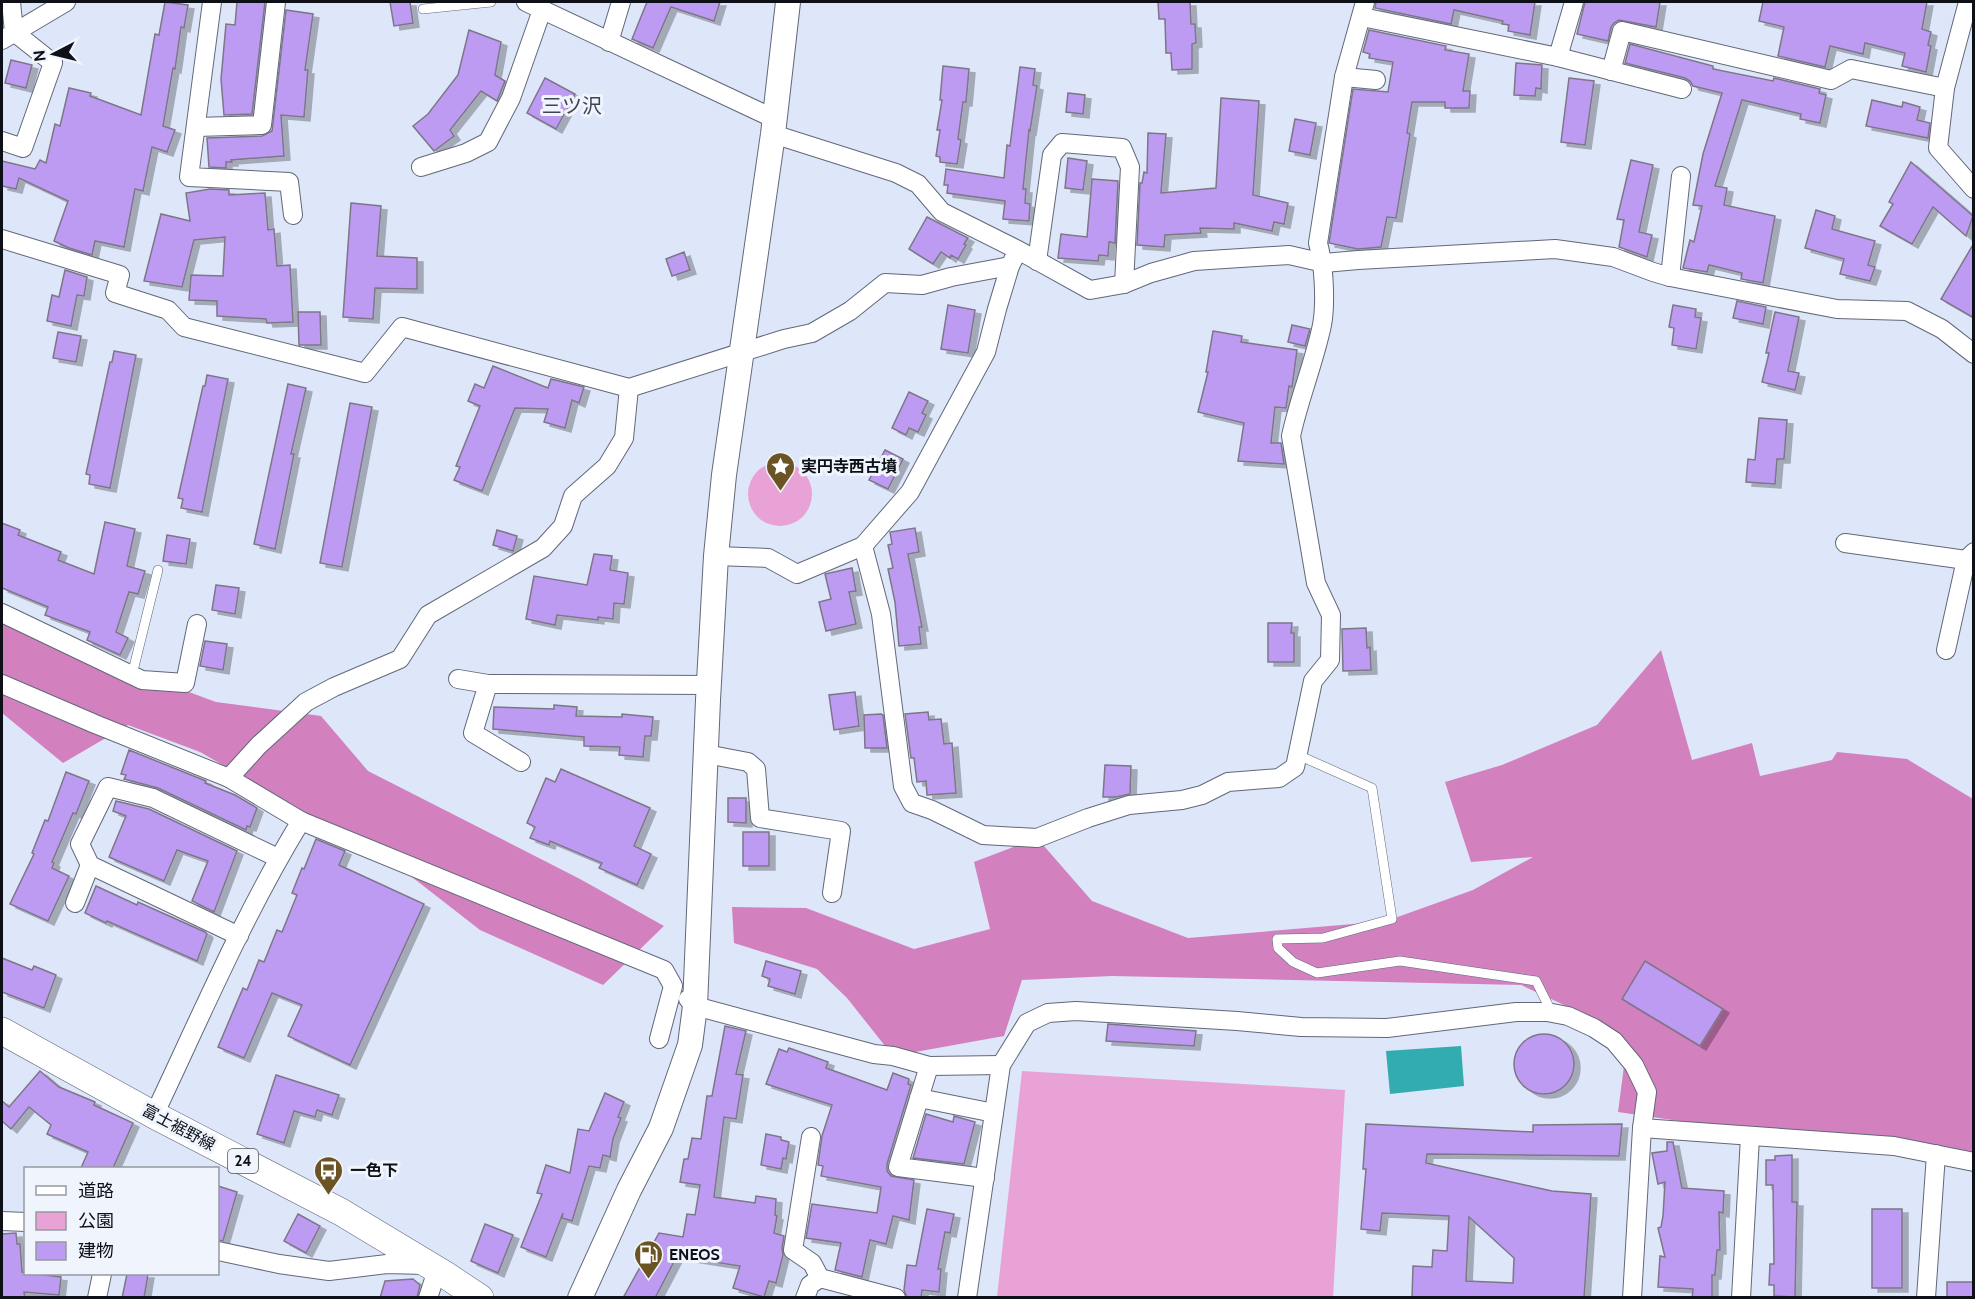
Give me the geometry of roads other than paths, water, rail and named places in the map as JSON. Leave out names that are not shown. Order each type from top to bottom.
[{"type":"main road","name":"富士裾野線","points":[[2,1031],[341,1212],[480,1298]]},
{"type":"street","points":[[8,36],[11,2]]},
{"type":"street","points":[[8,36],[66,2]]},
{"type":"street","points":[[212,2],[189,177],[289,182],[293,215]]},
{"type":"street","points":[[196,127],[262,124],[276,2]]},
{"type":"street","points":[[609,42],[621,2]]},
{"type":"street","points":[[580,1298],[629,1190],[661,1128],[690,1045],[695,1006],[716,556],[724,476],[774,127],[788,2]]},
{"type":"street","points":[[1558,57],[1574,2]]},
{"type":"street","points":[[1968,2],[1945,88],[1938,148],[1974,189]]},
{"type":"street","points":[[421,167],[466,153],[488,142],[511,98],[534,6],[774,127],[896,172],[918,184],[942,212],[1014,258]]},
{"type":"street","points":[[863,546],[881,614],[903,786],[912,803],[932,810],[983,835],[1037,838],[1129,805],[1182,800],[1202,795],[1228,782],[1279,778],[1295,767],[1313,681],[1330,660],[1331,615],[1316,583],[1291,436],[1322,324],[1324,263],[1318,243],[1344,77],[1363,9],[1682,89]]},
{"type":"street","points":[[1611,71],[1622,31],[1831,80],[1851,69],[1945,88]]},
{"type":"street","points":[[2,141],[23,148],[53,63],[8,36]]},
{"type":"street","points":[[1344,77],[1376,80]]},
{"type":"street","points":[[1037,261],[1052,155],[1062,143],[1122,148],[1130,167],[1124,284]]},
{"type":"street","points":[[1670,277],[1682,176]]},
{"type":"street","points":[[2,239],[120,275],[115,293],[168,310],[183,327],[365,373],[402,327],[629,388],[784,339],[813,333],[850,311],[885,283],[922,285],[1014,258],[1037,261],[1090,290],[1124,284],[1151,273],[1194,261],[1289,255],[1324,263],[1555,249],[1613,258],[1670,277],[1837,309],[1907,311],[1942,329],[1974,354]]},
{"type":"street","points":[[716,556],[768,558],[797,574],[863,546],[909,492],[986,352],[1014,258]]},
{"type":"street","points":[[229,778],[259,745],[306,702],[334,687],[400,659],[428,615],[543,548],[563,526],[573,496],[607,466],[624,438],[629,388]]},
{"type":"street","points":[[1845,543],[1970,556],[1946,650]]},
{"type":"street","points":[[2,613],[142,680],[185,683],[197,624]]},
{"type":"street","points":[[459,679],[488,684],[709,685]]},
{"type":"street","points":[[2,684],[229,778],[301,821],[664,970],[673,986],[695,1006],[874,1054],[893,1056],[929,1066],[1001,1065]]},
{"type":"street","points":[[488,684],[472,733],[521,762]]},
{"type":"street","points":[[706,754],[748,762],[756,770],[760,818],[841,831],[832,893]]},
{"type":"street","points":[[238,936],[90,865],[80,843],[108,786],[153,798],[278,858]]},
{"type":"street","points":[[154,1114],[238,936],[278,858],[301,821]]},
{"type":"street","points":[[75,903],[90,865]]},
{"type":"street","points":[[659,1039],[673,986]]},
{"type":"street","points":[[967,1298],[1001,1065],[1027,1023],[1048,1013],[1076,1011],[1301,1027],[1387,1028],[1516,1012],[1552,1013],[1568,1016],[1594,1028],[1614,1041],[1634,1065],[1647,1092],[1642,1128],[1632,1298]]},
{"type":"street","points":[[929,1066],[898,1167],[985,1178]]},
{"type":"street","points":[[919,1098],[994,1113]]},
{"type":"street","points":[[1642,1128],[1894,1146],[1974,1161]]},
{"type":"street","points":[[811,1137],[793,1250],[812,1263],[820,1278],[896,1298]]},
{"type":"street","points":[[1741,1298],[1750,1137]]},
{"type":"street","points":[[1926,1298],[1936,1154]]},
{"type":"street","points":[[2,1221],[24,1222]]},
{"type":"street","points":[[219,1251],[279,1264],[329,1271],[387,1264],[434,1268],[428,1298]]},
{"type":"street","points":[[97,1298],[102,1275]]},
{"type":"street","points":[[805,1298],[810,1285],[820,1278]]},
{"type":"lane","points":[[423,9],[491,2]]},
{"type":"lane","points":[[132,675],[158,570]]},
{"type":"lane","points":[[1298,755],[1372,788],[1392,919],[1323,938],[1277,939],[1278,948],[1293,962],[1317,973],[1400,961],[1536,981],[1552,1013]]},
{"type":"place","name":"実円寺西古墳","points":[[780,492]]},
{"type":"place","name":"一色下","points":[[329,1196]]},
{"type":"place","name":"ENEOS","points":[[648,1280]]},
{"type":"district","name":"三ツ沢","points":[[572,106]]}]
